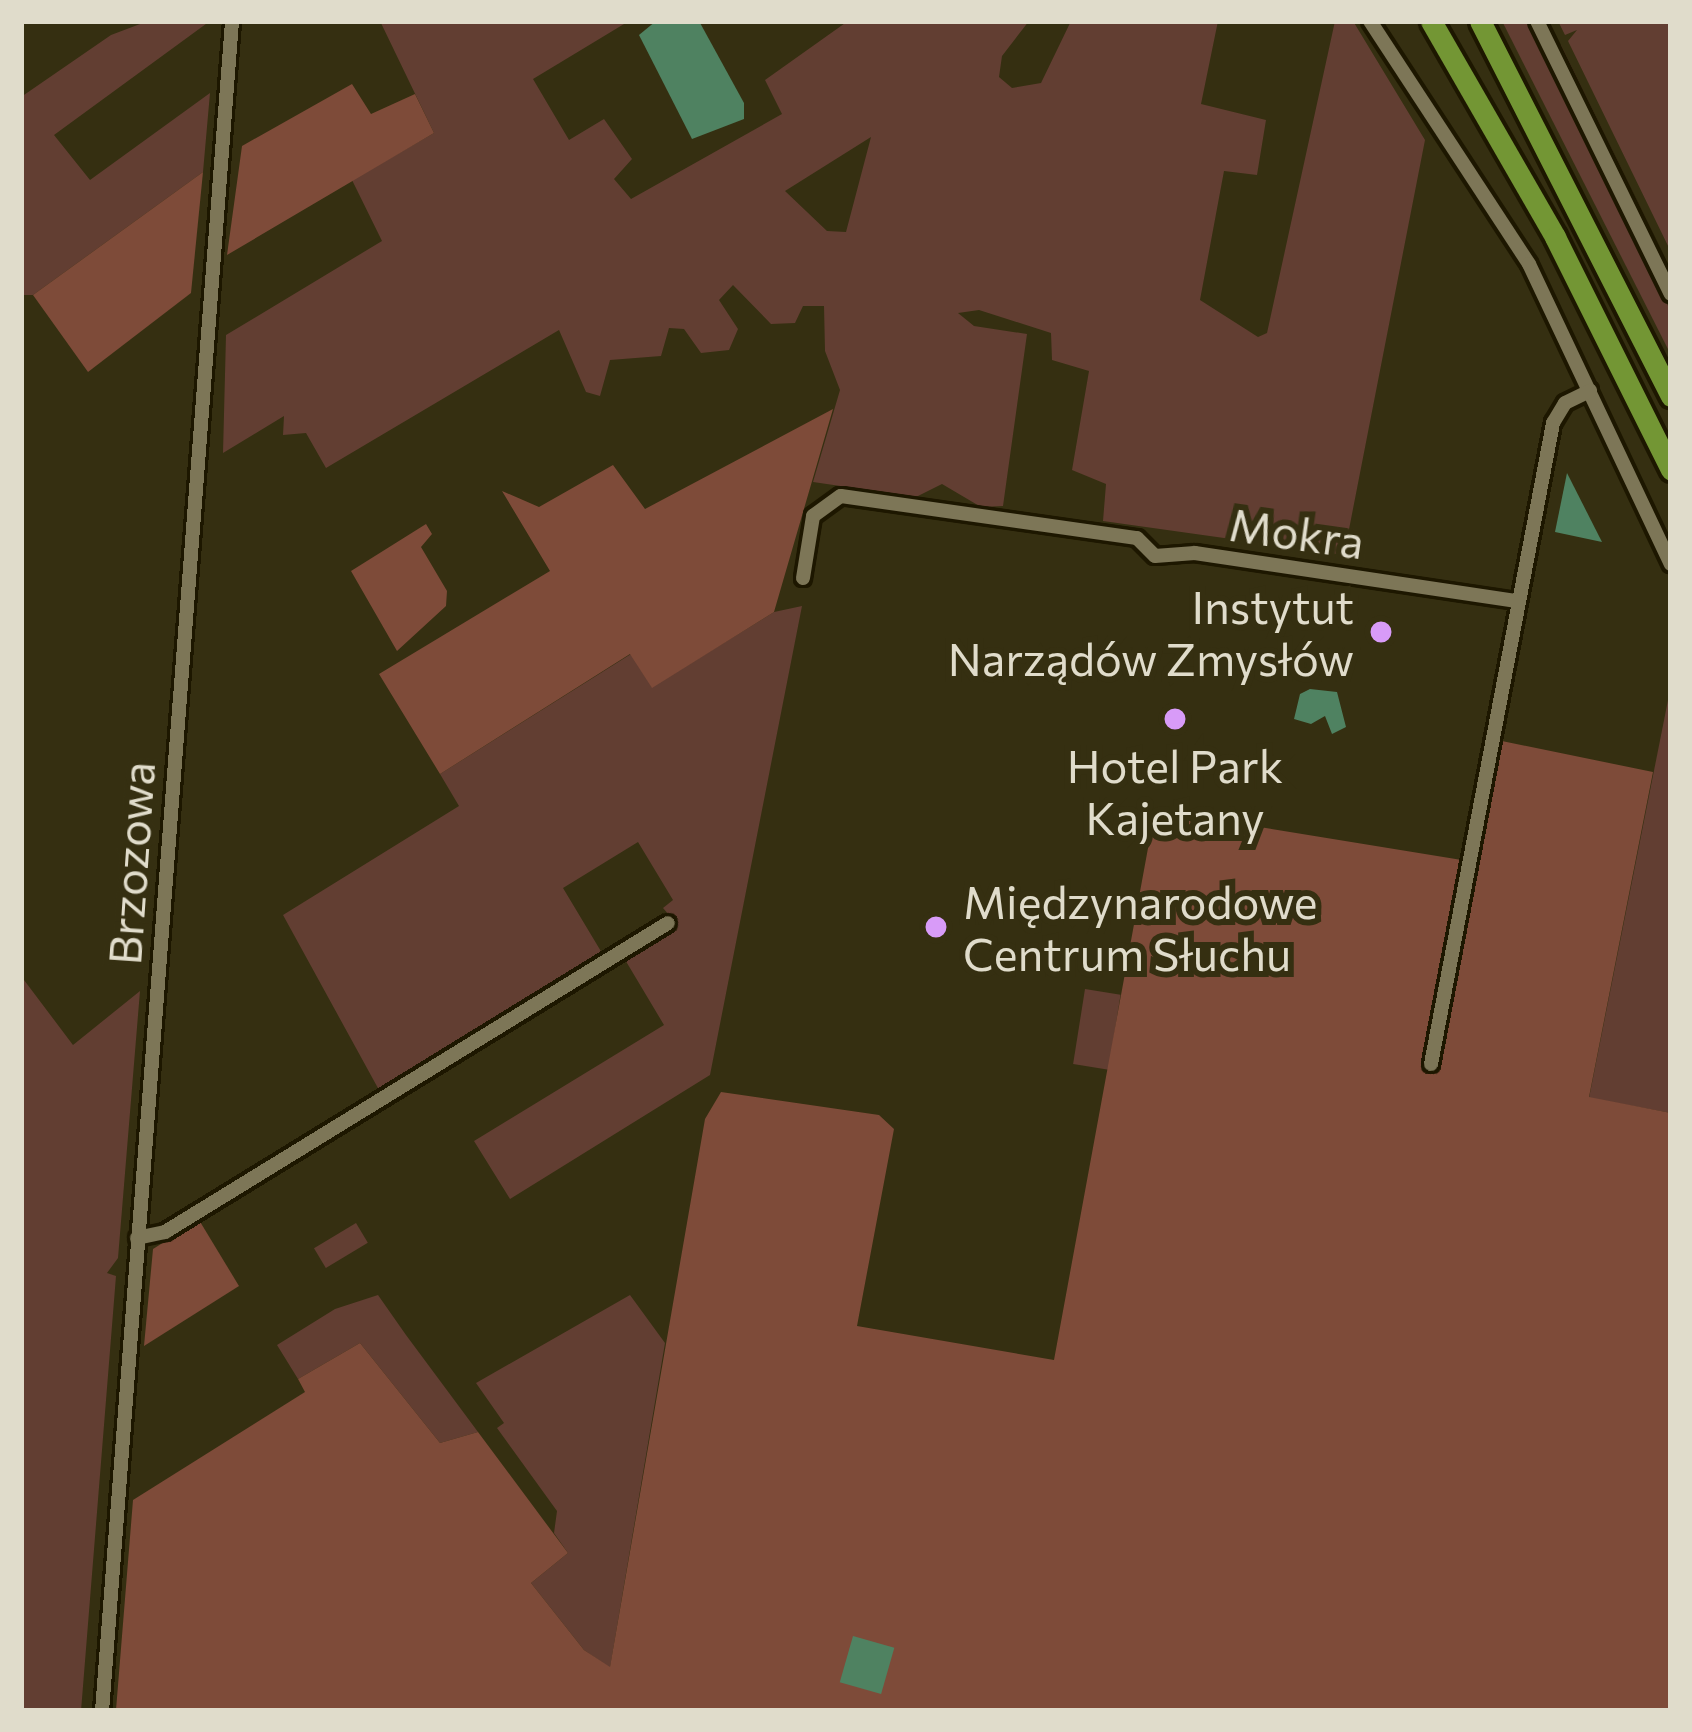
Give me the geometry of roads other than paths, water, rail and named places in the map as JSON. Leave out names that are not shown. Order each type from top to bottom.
[{"type":"highway","points":[[1431,21],[1555,237],[1671,470]]},
{"type":"highway","points":[[1480,21],[1671,395]]},
{"type":"street","name":"Brzozowa","points":[[102,1711],[232,21]]},
{"type":"street","points":[[1370,21],[1508,225],[1671,564]]},
{"type":"street","points":[[1537,21],[1671,294]]},
{"type":"street","points":[[1431,1064],[1555,418],[1590,391]]},
{"type":"street","name":"Mokra","points":[[803,578],[813,516],[841,496],[1135,538],[1155,556],[1195,553],[1518,601]]},
{"type":"street","points":[[136,1238],[161,1234],[668,923]]},
{"type":"place","name":"Instytut Narządów Zmysłów","points":[[1381,632]]},
{"type":"place","name":"Hotel Park Kajetany","points":[[1175,719]]},
{"type":"place","name":"Międzynarodowe Centrum Słuchu","points":[[936,927]]}]
